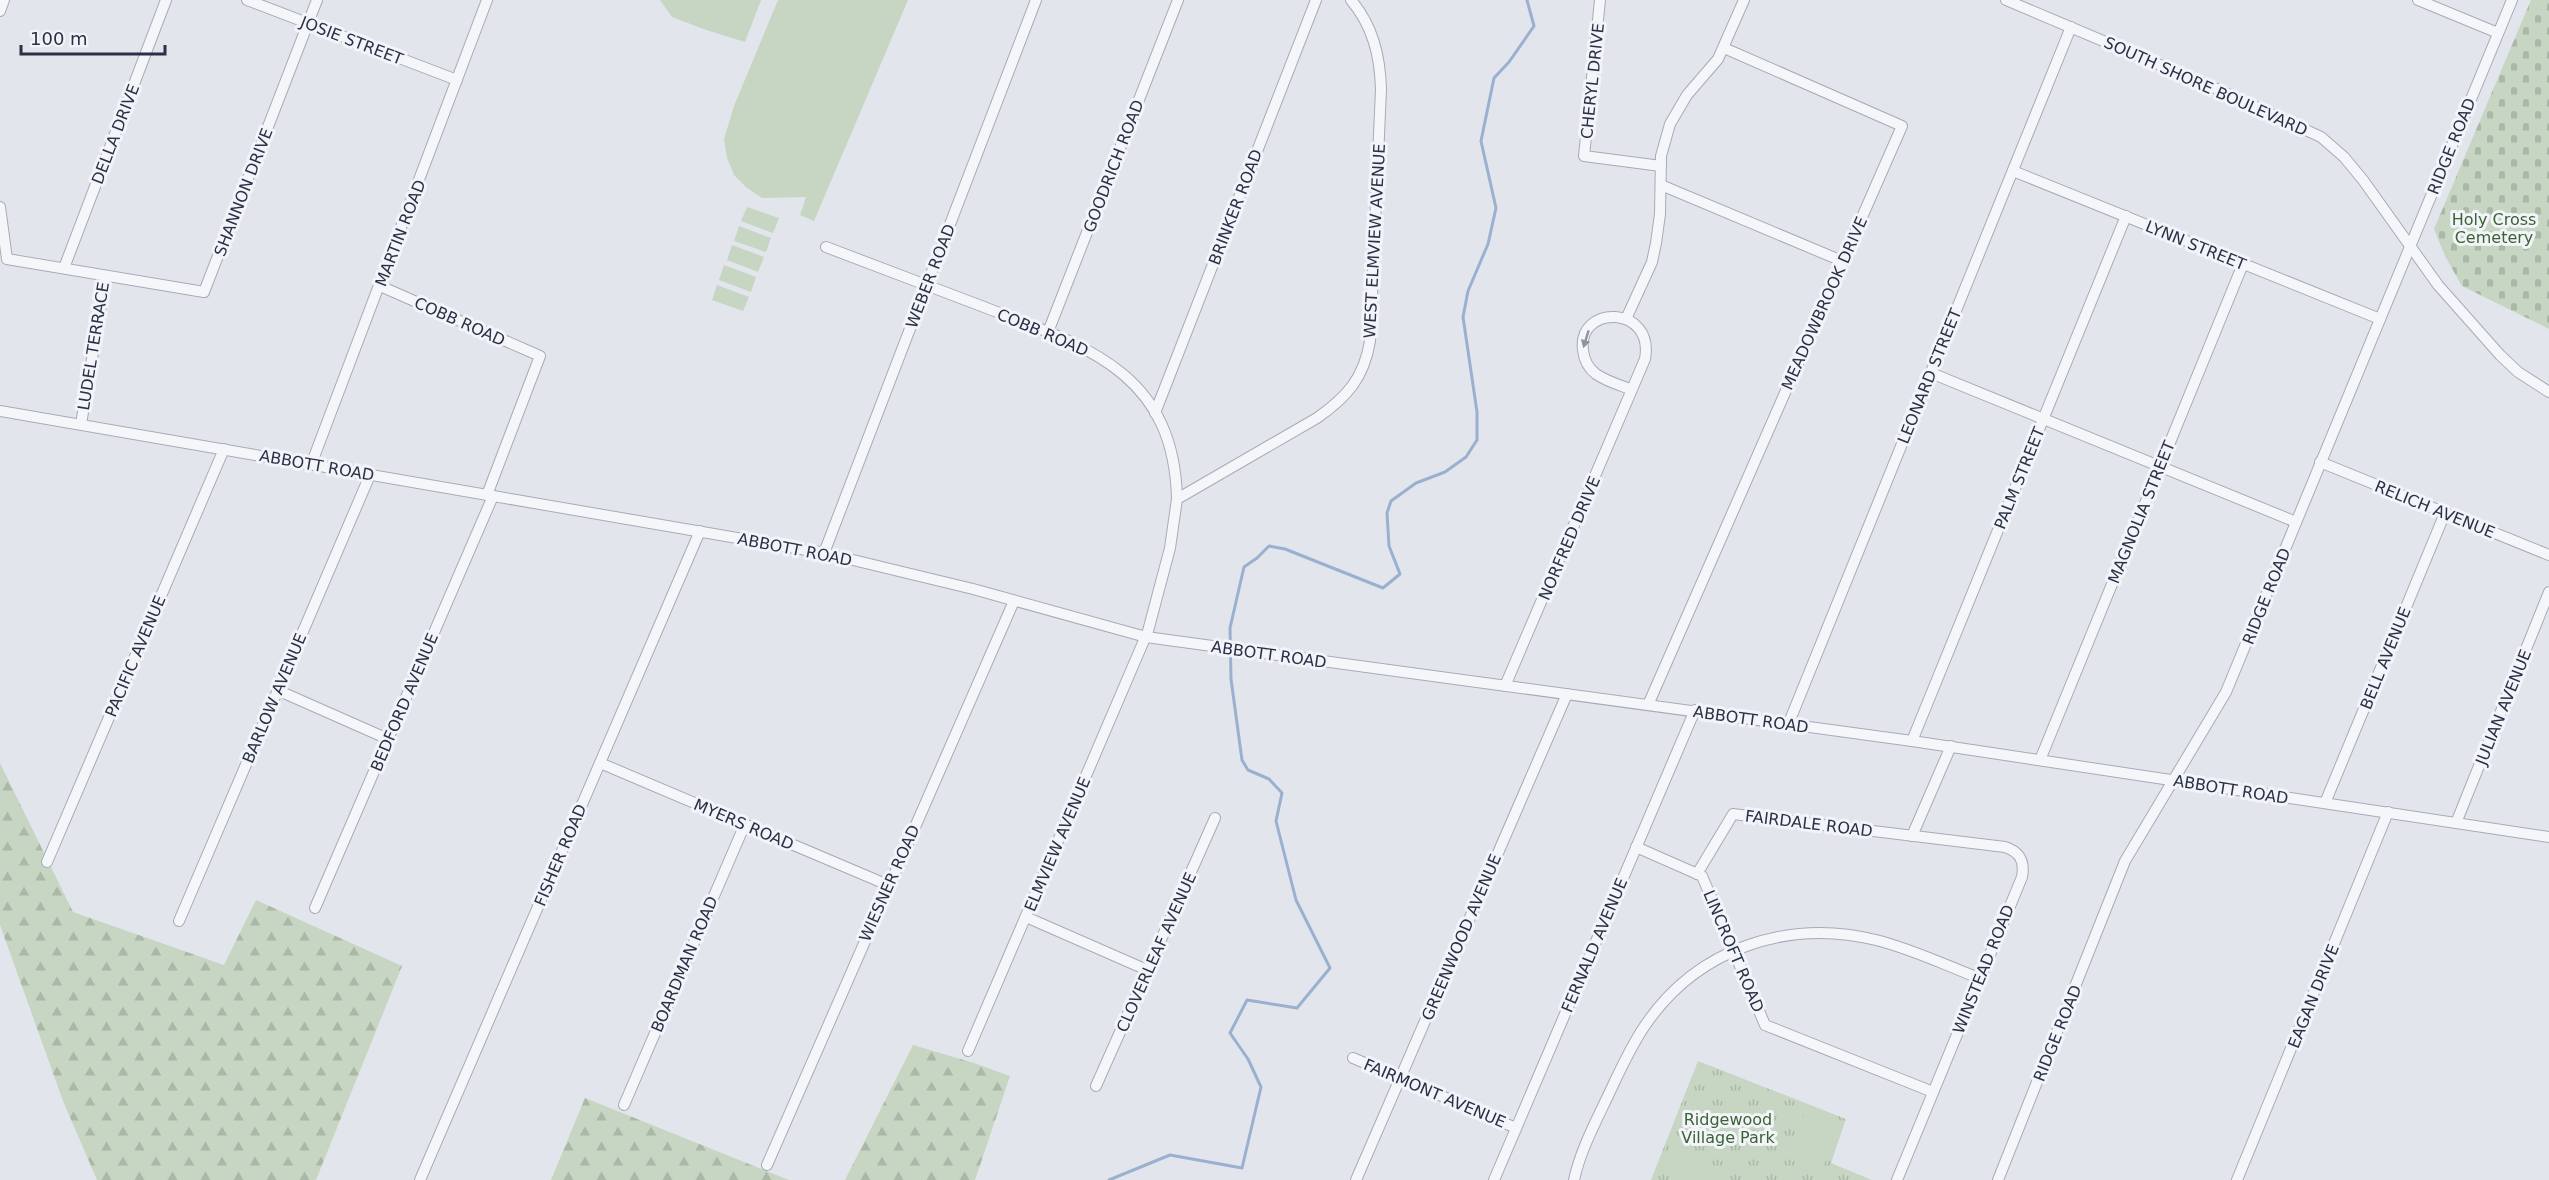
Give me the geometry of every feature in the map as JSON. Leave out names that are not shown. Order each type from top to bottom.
[{"type":"street","points":[[0,11],[4,0]]},
{"type":"street","name":"DELLA DRIVE","points":[[64,268],[166,0]]},
{"type":"street","name":"JOSIE STREET","points":[[247,0],[457,80]]},
{"type":"street","name":"SHANNON DRIVE","points":[[106,276],[204,292],[317,0]]},
{"type":"street","name":"MARTIN ROAD","points":[[311,465],[488,0]]},
{"type":"street","name":"WEBER ROAD","points":[[824,553],[1036,0]]},
{"type":"street","name":"GOODRICH ROAD","points":[[1048,332],[1178,0]]},
{"type":"street","name":"BRINKER ROAD","points":[[1155,413],[1316,0]]},
{"type":"street","name":"WEST ELMVIEW AVENUE","points":[[1177,499],[1317,418],[1338,403],[1356,382],[1364,364],[1370,341],[1381,81],[1380,64],[1372,36],[1364,18],[1351,0]]},
{"type":"street","name":"CHERYL DRIVE","points":[[1600,0],[1584,156],[1661,166]]},
{"type":"street","points":[[1630,389],[1594,373],[1584,358],[1582,346],[1587,331],[1601,319],[1612,316],[1626,319],[1652,262],[1660,214],[1664,140],[1677,110],[1724,48],[1744,0]]},
{"type":"street","name":"SOUTH SHORE BOULEVARD","points":[[2006,0],[2306,128],[2321,137],[2344,157],[2363,180],[2438,285],[2500,355],[2518,372],[2549,392]]},
{"type":"street","points":[[2418,0],[2498,33]]},
{"type":"street","name":"RIDGE ROAD","points":[[1998,1180],[2126,861],[2226,692],[2512,0]]},
{"type":"street","name":"LEONARD STREET","points":[[1788,724],[2071,27]]},
{"type":"street","name":"MEADOWBROOK DRIVE","points":[[1648,705],[1902,126],[1724,48]]},
{"type":"street","name":"LYNN STREET","points":[[2013,171],[2380,320]]},
{"type":"street","points":[[1661,184],[1842,261]]},
{"type":"street","name":"LUDEL TERRACE","points":[[0,207],[7,259],[106,276],[81,424]]},
{"type":"street","name":"PALM STREET","points":[[1912,741],[2126,216]]},
{"type":"street","name":"COBB ROAD","points":[[826,247],[1048,332],[1105,359],[1136,387],[1155,413],[1170,451],[1176,477],[1177,499]]},
{"type":"street","name":"MAGNOLIA STREET","points":[[2040,760],[2243,264]]},
{"type":"street","name":"COBB ROAD","points":[[380,286],[540,357]]},
{"type":"street","name":"NORFRED DRIVE","points":[[1505,686],[1646,351],[1642,334],[1632,321],[1626,319]]},
{"type":"street","name":"BEDFORD AVENUE","points":[[315,908],[490,496],[540,357]]},
{"type":"street","points":[[1931,373],[2296,522]]},
{"type":"street","name":"ABBOTT ROAD","points":[[0,411],[824,553],[1146,637],[1951,746],[2549,837]]},
{"type":"street","name":"PACIFIC AVENUE","points":[[47,862],[224,449]]},
{"type":"street","name":"RELICH AVENUE","points":[[2320,462],[2549,555]]},
{"type":"street","name":"BARLOW AVENUE","points":[[179,921],[370,475]]},
{"type":"street","points":[[1146,637],[1170,548],[1177,499]]},
{"type":"street","name":"BELL AVENUE","points":[[2325,803],[2445,513]]},
{"type":"street","name":"FISHER ROAD","points":[[420,1180],[700,531]]},
{"type":"street","name":"JULIAN AVENUE","points":[[2456,823],[2549,592]]},
{"type":"street","name":"WIESNER ROAD","points":[[767,1166],[1014,601]]},
{"type":"street","name":"ELMVIEW AVENUE","points":[[968,1051],[1146,637]]},
{"type":"street","points":[[277,690],[388,739]]},
{"type":"street","name":"GREENWOOD AVENUE","points":[[1356,1180],[1567,694]]},
{"type":"street","name":"FERNALD AVENUE","points":[[1494,1180],[1695,710]]},
{"type":"street","points":[[1915,836],[1951,746]]},
{"type":"street","name":"MYERS ROAD","points":[[600,763],[888,885]]},
{"type":"street","name":"EAGAN DRIVE","points":[[2237,1180],[2388,812]]},
{"type":"street","name":"FAIRDALE ROAD","points":[[1698,874],[1733,814],[1915,836]]},
{"type":"street","name":"CLOVERLEAF AVENUE","points":[[1096,1086],[1215,818]]},
{"type":"street","name":"BOARDMAN ROAD","points":[[624,1105],[745,824]]},
{"type":"street","name":"WINSTEAD ROAD","points":[[1898,1180],[2023,869],[2020,855],[2015,850],[1915,836]]},
{"type":"street","name":"LINCROFT ROAD","points":[[1636,847],[1702,876],[1765,1025],[1933,1092]]},
{"type":"street","points":[[1026,917],[1147,970]]},
{"type":"street","points":[[1574,1180],[1578,1163],[1622,1067],[1644,1027],[1686,982],[1705,967],[1734,950],[1784,935],[1829,932],[1901,947],[1979,978]]},
{"type":"street","name":"FAIRMONT AVENUE","points":[[1353,1058],[1516,1128]]},
{"type":"green space","points":[[660,0],[761,0],[745,42],[672,17]]},
{"type":"green space","points":[[778,0],[908,0],[814,221],[800,215],[806,197],[762,198],[734,175],[727,158],[724,139],[734,106]]},
{"type":"green space","name":"Holy Cross Cemetery","points":[[2531,0],[2549,0],[2549,329],[2462,286],[2445,256],[2434,229]]},
{"type":"green space","points":[[747,207],[779,218],[773,233],[741,221]]},
{"type":"green space","points":[[739,226],[771,238],[766,252],[734,241]]},
{"type":"green space","points":[[732,245],[764,257],[758,272],[727,260]]},
{"type":"green space","points":[[724,265],[756,277],[751,292],[719,280]]},
{"type":"green space","points":[[717,285],[749,297],[743,311],[712,300]]},
{"type":"green space","points":[[0,763],[73,912],[224,965],[256,900],[402,966],[316,1180],[97,1180],[63,1101],[0,925]]},
{"type":"green space","points":[[913,1045],[1010,1076],[975,1180],[845,1180]]},
{"type":"green space","name":"Ridgewood Village Park","points":[[1698,1061],[1846,1119],[1831,1163],[1872,1180],[1651,1180]]},
{"type":"green space","points":[[585,1098],[789,1180],[551,1180]]},
{"type":"green space","points":[[1805,1112],[1840,1125],[1823,1168],[1789,1154]]},
{"type":"green space","points":[[1679,1156],[1714,1167],[1717,1180],[1668,1180]]},
{"type":"waterway","points":[[1109,1180],[1170,1155],[1242,1168],[1261,1087],[1248,1059],[1230,1033],[1247,1000],[1297,1008],[1330,968],[1296,900],[1276,821],[1282,793],[1269,779],[1248,770],[1242,760],[1231,679],[1230,628],[1244,567],[1269,546],[1285,549],[1383,588],[1400,574],[1389,546],[1387,513],[1391,501],[1416,483],[1445,472],[1466,457],[1477,440],[1477,412],[1463,317],[1468,291],[1488,244],[1496,208],[1481,141],[1494,78],[1509,62],[1534,26],[1527,0]]}]
